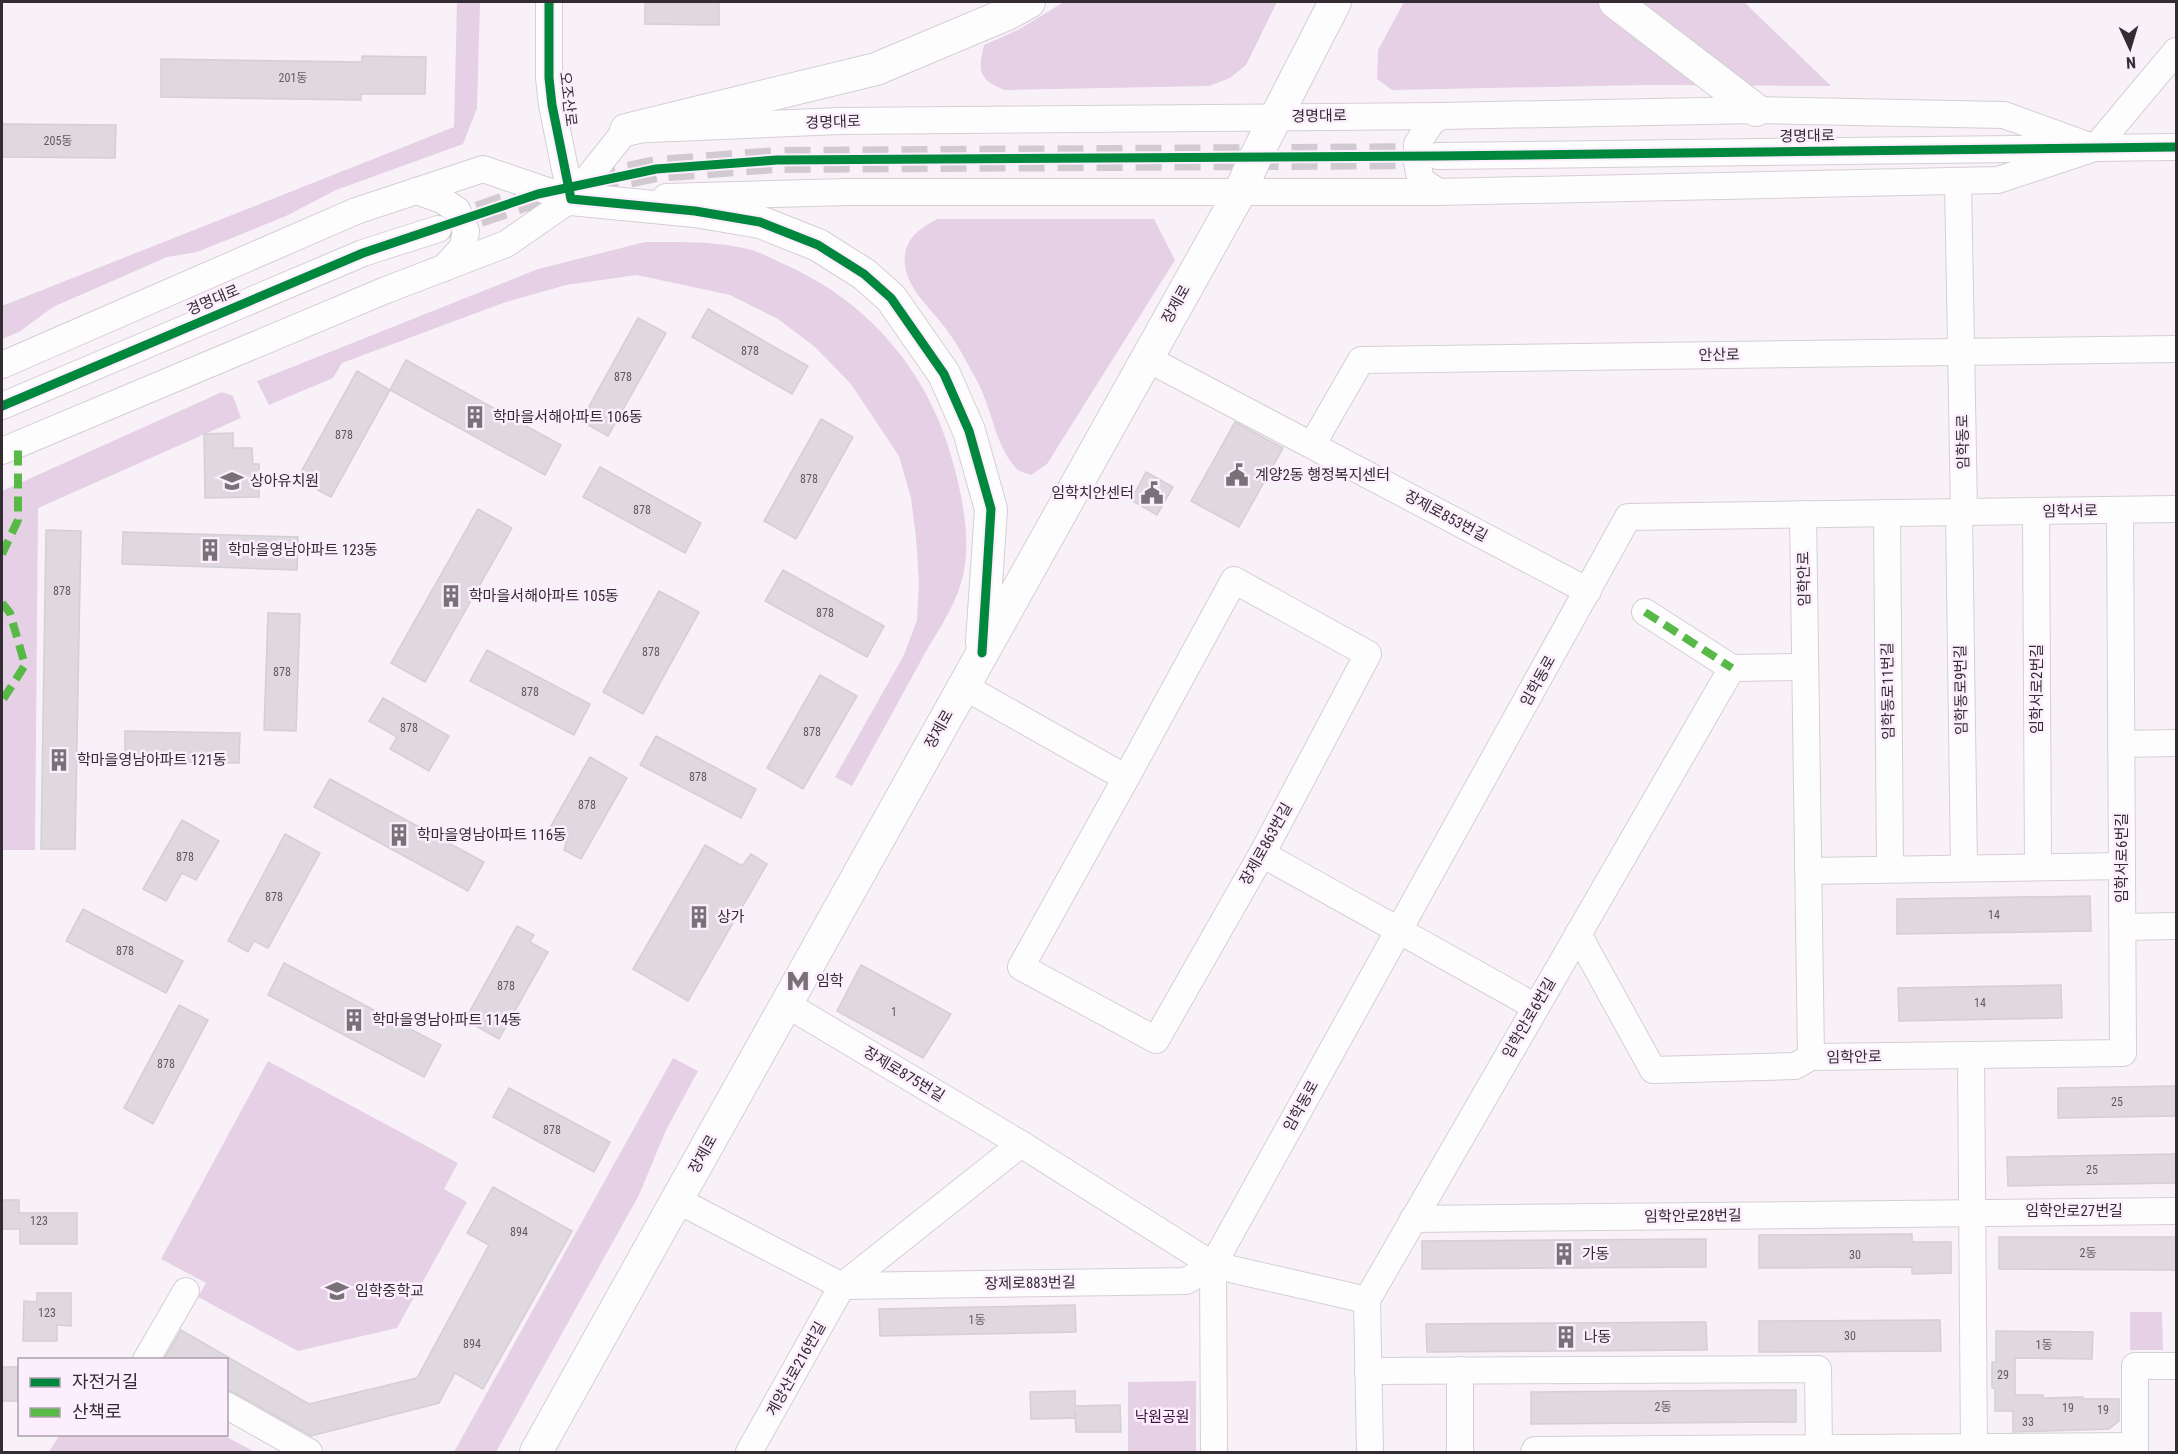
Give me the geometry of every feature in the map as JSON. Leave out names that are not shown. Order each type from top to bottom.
[{"type":"main road","points":[[626,130],[876,69],[1007,14],[1029,2]]},
{"type":"main road","name":"장제로","points":[[536,1452],[1239,192],[1335,2]]},
{"type":"main road","points":[[1615,2],[1756,110]]},
{"type":"main road","points":[[571,199],[695,211],[760,222],[818,245],[864,274],[891,298],[944,374],[969,431],[991,509],[982,653]]},
{"type":"street","name":"오조산로","points":[[549,2],[550,87],[571,199]]},
{"type":"street","points":[[2095,148],[2176,51]]},
{"type":"street","name":"경명대로","points":[[626,130],[840,122],[1440,116],[1756,110],[2004,115],[2095,148]]},
{"type":"street","points":[[1438,192],[1421,180],[1417,164],[1417,144],[1431,123],[1440,116]]},
{"type":"street","points":[[2,451],[386,290],[506,244],[571,199],[626,130]]},
{"type":"street","name":"경명대로","points":[[1438,156],[2176,147]]},
{"type":"street","name":"경명대로","points":[[2,364],[356,211],[483,169],[571,199],[847,192],[1438,192],[1998,180],[2095,148]]},
{"type":"street","name":"임학동로","points":[[1214,1452],[1213,1265],[1628,517],[1962,512],[1958,181]]},
{"type":"street","points":[[416,191],[442,200],[458,210],[466,231],[463,247],[443,268]]},
{"type":"street","name":"경명대로","points":[[2,406],[363,253],[438,229]]},
{"type":"street","name":"안산로","points":[[1312,445],[1361,360],[2176,349]]},
{"type":"street","name":"장제로853번길","points":[[1146,358],[1587,591]]},
{"type":"street","name":"임학서로6번길","points":[[1971,1055],[2123,1053],[2120,510]]},
{"type":"street","name":"임학서로","points":[[1962,512],[2176,510]]},
{"type":"street","name":"임학서로2번길","points":[[2036,511],[2038,867]]},
{"type":"street","name":"임학동로9번길","points":[[1962,512],[1964,868]]},
{"type":"street","name":"임학동로11번길","points":[[1887,513],[1890,869]]},
{"type":"street","name":"임학안로","points":[[1803,514],[1810,1057],[1971,1055]]},
{"type":"street","name":"장제로863번길","points":[[1234,580],[1368,654],[1262,854],[1156,1040],[1021,967],[1126,778],[1234,580]]},
{"type":"street","points":[[1645,612],[1732,668],[1805,667]]},
{"type":"street","name":"임학안로6번길","points":[[1367,1300],[1732,668]]},
{"type":"street","points":[[963,686],[1126,778]]},
{"type":"street","points":[[2121,744],[2176,743]]},
{"type":"street","points":[[1262,854],[1536,1007]]},
{"type":"street","points":[[1808,870],[2122,866]]},
{"type":"street","points":[[2123,927],[2176,927]]},
{"type":"street","points":[[1578,934],[1653,1070],[1795,1066],[1810,1057]]},
{"type":"street","name":"장제로875번길","points":[[786,1004],[1021,1144],[1213,1265],[1367,1300]]},
{"type":"street","points":[[1971,1055],[1974,1449]]},
{"type":"street","points":[[842,1286],[1021,1144]]},
{"type":"street","name":"장제로883번길","points":[[677,1200],[842,1286],[1186,1281],[1213,1265]]},
{"type":"street","name":"임학안로27번길","points":[[1972,1212],[2176,1211]]},
{"type":"street","name":"임학안로28번길","points":[[1413,1219],[1972,1212]]},
{"type":"street","name":"계양산로216번길","points":[[749,1452],[842,1286]]},
{"type":"street","points":[[148,1358],[186,1291]]},
{"type":"street","points":[[1367,1300],[1370,1452]]},
{"type":"street","points":[[1534,1452],[1535,1450],[2135,1449],[2135,1366],[2176,1366]]},
{"type":"street","points":[[1368,1371],[1818,1369],[1819,1450]]},
{"type":"street","points":[[1460,1370],[1460,1452]]},
{"type":"street","points":[[228,1406],[309,1452]]},
{"type":"green space","points":[[457,2],[480,2],[477,108],[463,144],[336,190],[286,216],[197,252],[167,257],[53,307],[19,332],[2,339],[2,306],[454,127]]},
{"type":"green space","points":[[1064,2],[1277,2],[1246,65],[1230,78],[1209,86],[1004,90],[989,82],[981,68],[984,45],[1018,30]]},
{"type":"green space","points":[[1404,2],[1744,2],[1831,86],[1647,85],[1392,90],[1377,79],[1378,50]]},
{"type":"green space","points":[[938,219],[1154,219],[1175,260],[1047,464],[1031,475],[1016,469],[1008,457],[1002,447],[986,401],[957,344],[916,292],[907,274],[905,254],[909,242],[922,228]]},
{"type":"green space","points":[[645,242],[710,243],[735,246],[758,252],[817,281],[872,323],[895,348],[915,375],[932,405],[945,436],[955,470],[966,526],[966,556],[961,583],[950,611],[852,786],[835,777],[904,655],[917,620],[919,582],[911,498],[899,456],[851,384],[815,347],[778,319],[730,295],[637,275],[566,285],[503,303],[342,363],[333,378],[269,405],[257,381],[538,269]]},
{"type":"green space","points":[[222,392],[233,396],[241,418],[38,508],[35,850],[2,850],[2,491]]},
{"type":"green space","points":[[673,1058],[698,1071],[666,1130],[639,1195],[496,1452],[454,1452]]},
{"type":"green space","points":[[268,1061],[458,1163],[444,1189],[467,1202],[397,1328],[298,1351],[198,1297],[206,1283],[161,1259]]},
{"type":"green space","points":[[2130,1312],[2162,1312],[2163,1350],[2130,1350]]},
{"type":"green space","name":"낙원공원","points":[[1196,1381],[1196,1452],[1128,1452],[1128,1382]]},
{"type":"green space","points":[[59,1436],[225,1436],[255,1452],[49,1452]]},
{"type":"building","points":[[645,2],[719,2],[719,25],[645,24]]},
{"type":"building","points":[[362,56],[426,57],[425,94],[361,94],[361,100],[161,97],[161,59],[362,62]]},
{"type":"building","points":[[2,124],[116,125],[115,158],[2,157]]},
{"type":"building","points":[[708,309],[808,366],[792,394],[692,337]]},
{"type":"building","points":[[638,318],[666,333],[608,436],[581,421]]},
{"type":"building","name":"학마을서해아파트 106동","points":[[406,360],[561,445],[545,475],[390,390]]},
{"type":"building","points":[[357,371],[390,390],[331,497],[297,479]]},
{"type":"building","points":[[821,419],[853,437],[796,539],[764,521]]},
{"type":"building","name":"계양2동 행정복지센터","points":[[1235,422],[1283,448],[1239,527],[1191,501]]},
{"type":"building","name":"상아유치원","points":[[233,433],[233,448],[252,448],[253,464],[259,464],[259,497],[205,498],[204,434]]},
{"type":"building","points":[[600,467],[701,523],[685,553],[583,497]]},
{"type":"building","name":"임학치안센터","points":[[1146,472],[1173,487],[1157,515],[1131,500]]},
{"type":"building","name":"학마을서해아파트 105동","points":[[478,509],[512,528],[425,682],[391,663]]},
{"type":"building","points":[[46,530],[81,531],[75,849],[41,849]]},
{"type":"building","name":"학마을영남아파트 123동","points":[[123,532],[298,537],[297,570],[122,564]]},
{"type":"building","points":[[783,570],[884,626],[867,657],[765,601]]},
{"type":"building","points":[[659,591],[699,612],[643,714],[603,692]]},
{"type":"building","points":[[268,613],[300,614],[296,731],[264,730]]},
{"type":"building","points":[[487,650],[590,704],[574,735],[470,681]]},
{"type":"building","points":[[820,675],[857,696],[803,789],[767,768]]},
{"type":"building","points":[[383,698],[449,736],[429,771],[390,749],[397,737],[369,721]]},
{"type":"building","points":[[125,731],[240,733],[239,763],[125,761]]},
{"type":"building","points":[[656,736],[756,789],[741,818],[640,765]]},
{"type":"building","points":[[590,757],[627,778],[581,859],[564,850],[566,843],[548,831]]},
{"type":"building","name":"학마을영남아파트 116동","points":[[330,779],[484,862],[468,891],[314,807]]},
{"type":"building","points":[[182,820],[219,841],[196,880],[182,873],[166,901],[143,889]]},
{"type":"building","points":[[285,834],[320,853],[268,948],[254,941],[248,952],[228,941]]},
{"type":"building","name":"상가","points":[[705,845],[742,866],[751,854],[767,864],[688,1001],[633,969]]},
{"type":"building","points":[[2090,896],[2091,931],[1897,934],[1897,899]]},
{"type":"building","points":[[83,909],[183,961],[166,993],[66,941]]},
{"type":"building","points":[[517,926],[534,935],[530,942],[548,952],[499,1039],[465,1020]]},
{"type":"building","name":"학마을영남아파트 114동","points":[[284,963],[441,1045],[424,1077],[268,995]]},
{"type":"building","points":[[861,965],[951,1014],[923,1058],[837,1011]]},
{"type":"building","points":[[2061,985],[2062,1018],[1899,1021],[1898,988]]},
{"type":"building","points":[[179,1005],[208,1020],[153,1124],[124,1108]]},
{"type":"building","points":[[2176,1086],[2176,1116],[2058,1118],[2058,1088]]},
{"type":"building","points":[[509,1088],[610,1142],[594,1172],[493,1117]]},
{"type":"building","points":[[2176,1154],[2176,1183],[2008,1186],[2007,1157]]},
{"type":"building","points":[[493,1187],[572,1231],[483,1389],[455,1373],[439,1403],[311,1436],[228,1391],[228,1358],[165,1358],[181,1330],[309,1404],[417,1378],[489,1245],[467,1233]]},
{"type":"building","points":[[2,1200],[19,1200],[19,1213],[77,1213],[77,1244],[20,1244],[20,1229],[2,1229]]},
{"type":"building","points":[[1912,1234],[1912,1242],[1951,1242],[1951,1273],[1912,1274],[1912,1267],[1759,1268],[1759,1235]]},
{"type":"building","points":[[1999,1237],[2176,1237],[2176,1270],[1999,1269]]},
{"type":"building","name":"가동","points":[[1706,1239],[1706,1267],[1422,1269],[1422,1241]]},
{"type":"building","points":[[37,1293],[71,1293],[71,1326],[57,1325],[57,1341],[23,1341],[24,1301],[37,1302]]},
{"type":"building","points":[[1075,1305],[1076,1332],[880,1336],[879,1309]]},
{"type":"building","points":[[1940,1320],[1941,1351],[1759,1352],[1759,1321]]},
{"type":"building","name":"나동","points":[[1706,1322],[1707,1350],[1427,1352],[1426,1324]]},
{"type":"building","points":[[1996,1331],[2093,1332],[2092,1359],[2015,1358],[2015,1395],[2043,1395],[2043,1398],[2119,1399],[2119,1421],[2109,1429],[2013,1432],[2013,1411],[1995,1411],[1992,1362],[1996,1362]]},
{"type":"building","points":[[2,1367],[18,1367],[18,1401],[2,1401]]},
{"type":"building","points":[[1796,1390],[1796,1422],[1531,1424],[1531,1392]]},
{"type":"building","points":[[1075,1391],[1075,1406],[1120,1405],[1121,1432],[1076,1432],[1075,1411],[1075,1418],[1031,1419],[1030,1392]]},
{"type":"tunnel","points":[[442,227],[538,194],[656,169],[777,160],[1438,156]]},
{"type":"marked path","points":[[2,554],[18,520],[18,444]]},
{"type":"marked path","points":[[2,603],[10,613],[25,665],[2,701]]},
{"type":"marked path","points":[[1645,612],[1732,668]]},
{"type":"cycle path","points":[[549,2],[549,78],[552,105],[571,199],[695,211],[760,222],[818,245],[864,274],[891,298],[944,374],[969,431],[991,509],[982,653]]},
{"type":"cycle path","points":[[2,406],[363,253],[538,194],[656,169],[777,160],[1438,156],[2176,147]]},
{"type":"place","name":"학마을서해아파트 106동","points":[[475,417]]},
{"type":"place","name":"계양2동 행정복지센터","points":[[1237,475]]},
{"type":"place","name":"상아유치원","points":[[232,481]]},
{"type":"place","name":"임학치안센터","points":[[1152,493]]},
{"type":"place","name":"학마을영남아파트 123동","points":[[210,550]]},
{"type":"place","name":"학마을서해아파트 105동","points":[[451,596]]},
{"type":"place","name":"학마을영남아파트 121동","points":[[59,760]]},
{"type":"place","name":"학마을영남아파트 116동","points":[[399,835]]},
{"type":"place","name":"상가","points":[[699,917]]},
{"type":"place","name":"임학","points":[[798,981]]},
{"type":"place","name":"학마을영남아파트 114동","points":[[354,1020]]},
{"type":"place","name":"가동","points":[[1564,1254]]},
{"type":"place","name":"임학중학교","points":[[337,1291]]},
{"type":"place","name":"나동","points":[[1566,1337]]}]
